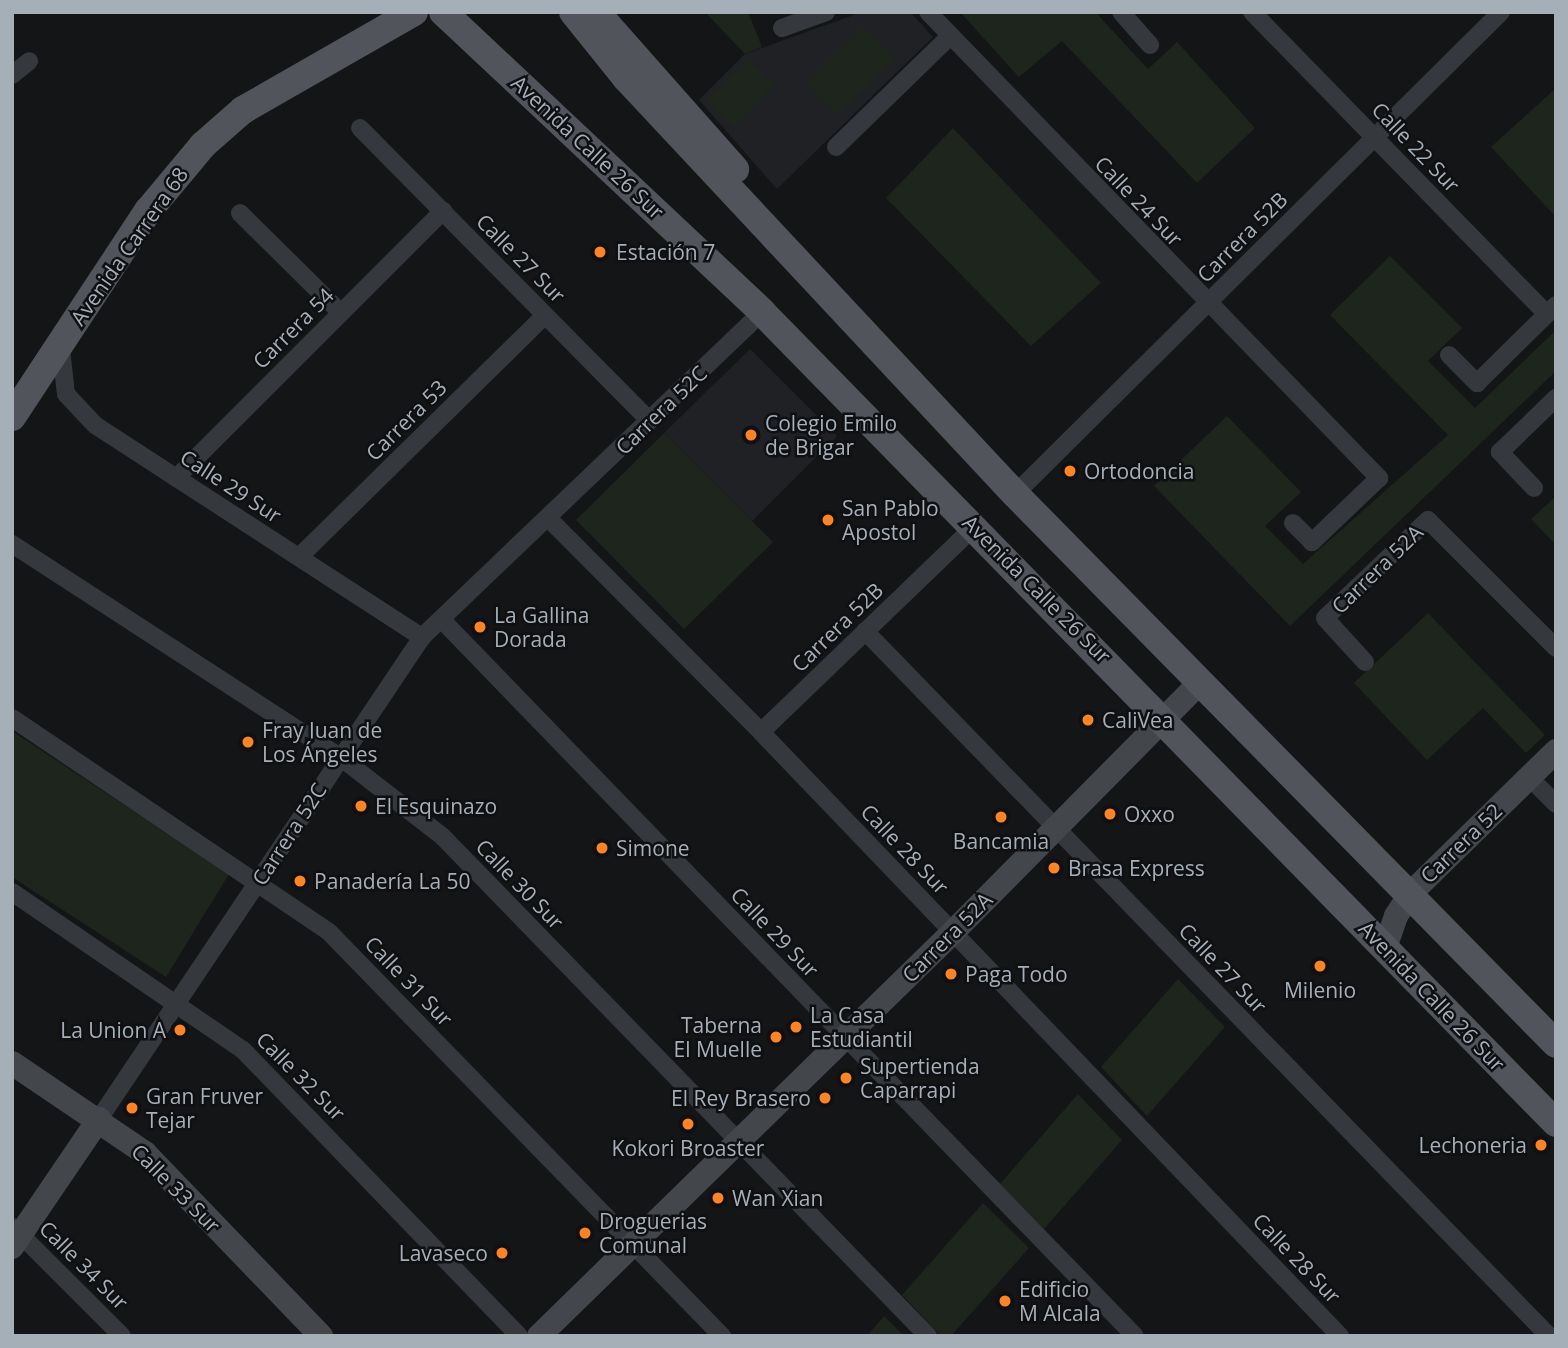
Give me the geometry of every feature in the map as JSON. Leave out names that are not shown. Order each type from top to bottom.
[{"type":"main road","name":"Avenida Carrera 68","points":[[12,417],[148,211],[203,145],[243,110],[414,12]]},
{"type":"main road","name":"Avenida Calle 26 Sur","points":[[443,12],[579,136],[762,312],[1164,718],[1556,1123]]},
{"type":"main road","points":[[573,12],[626,79],[1016,495],[1411,893],[1556,1044]]},
{"type":"main road","points":[[596,12],[704,132],[880,352]]},
{"type":"street","points":[[782,28],[826,12]]},
{"type":"street","name":"Calle 24 Sur","points":[[928,12],[948,38],[1379,478],[1312,542],[1293,523]]},
{"type":"street","name":"Calle 22 Sur","points":[[1252,12],[1375,138],[1551,310]]},
{"type":"street","name":"Carrera 52B","points":[[1016,495],[1501,12]]},
{"type":"street","points":[[1120,13],[1150,45]]},
{"type":"street","points":[[836,148],[948,38]]},
{"type":"street","points":[[12,75],[29,61]]},
{"type":"street","name":"Calle 27 Sur","points":[[360,128],[650,421]]},
{"type":"street","name":"Carrera 54","points":[[176,478],[443,211]]},
{"type":"street","points":[[240,213],[341,313]]},
{"type":"street","points":[[1449,355],[1477,383],[1551,310]]},
{"type":"street","name":"Carrera 52C","points":[[15,1236],[99,1119],[422,638],[762,312]]},
{"type":"street","name":"Carrera 53","points":[[299,557],[545,315]]},
{"type":"street","name":"Calle 29 Sur","points":[[61,343],[62,386],[77,411],[422,638]]},
{"type":"street","points":[[1534,488],[1500,452],[1556,398]]},
{"type":"street","name":"Calle 28 Sur","points":[[548,518],[761,732],[1340,1336]]},
{"type":"street","name":"Carrera 52A","points":[[1365,662],[1325,618],[1429,520],[1556,648]]},
{"type":"street","name":"Carrera 52B","points":[[761,732],[975,526]]},
{"type":"street","name":"Calle 30 Sur","points":[[12,544],[340,757],[466,859],[928,1336]]},
{"type":"street","name":"Calle 29 Sur","points":[[442,620],[1135,1336]]},
{"type":"street","name":"Calle 27 Sur","points":[[865,631],[1549,1336]]},
{"type":"street","name":"Carrera 52A","points":[[540,1336],[953,932],[1200,681]]},
{"type":"street","name":"Calle 31 Sur","points":[[12,718],[257,882],[351,952],[722,1336]]},
{"type":"street","name":"Carrera 52","points":[[1385,947],[1396,916],[1411,893],[1556,751]]},
{"type":"street","points":[[1529,777],[1556,804]]},
{"type":"street","name":"Calle 32 Sur","points":[[12,892],[178,1002],[243,1050],[519,1336]]},
{"type":"street","name":"Calle 33 Sur","points":[[12,1063],[99,1119],[145,1153],[321,1336]]},
{"type":"street","name":"Calle 34 Sur","points":[[15,1236],[122,1336]]},
{"type":"shaded area","points":[[705,12],[748,12],[762,47],[745,54]]},
{"type":"shaded area","points":[[862,12],[910,12],[933,37],[777,189],[699,100],[745,54]]},
{"type":"shaded area","points":[[960,12],[1101,12],[1098,15],[1148,69],[1177,42],[1255,128],[1197,183],[1062,41],[1019,77]]},
{"type":"shaded area","points":[[863,27],[895,58],[837,115],[806,83]]},
{"type":"shaded area","points":[[747,59],[775,85],[734,127],[707,101]]},
{"type":"shaded area","points":[[1556,88],[1556,214],[1554,215],[1491,147]]},
{"type":"shaded area","points":[[953,128],[1101,283],[1031,346],[886,198]]},
{"type":"shaded area","points":[[1390,256],[1462,328],[1428,361],[1475,408],[1556,330],[1556,371],[1290,626],[1154,486],[1227,416],[1301,492],[1265,526],[1303,564],[1448,435],[1330,315]]},
{"type":"shaded area","name":"Colegio Emilo de Brigar","points":[[750,349],[837,436],[752,521],[664,433]]},
{"type":"shaded area","points":[[664,433],[773,542],[684,629],[576,520]]},
{"type":"shaded area","points":[[1556,496],[1556,545],[1531,519]]},
{"type":"shaded area","points":[[1428,613],[1545,735],[1526,753],[1483,708],[1427,760],[1354,683]]},
{"type":"shaded area","points":[[12,731],[229,874],[166,977],[12,877]]},
{"type":"shaded area","points":[[1178,979],[1225,1027],[1147,1116],[1101,1067]]},
{"type":"shaded area","points":[[1078,1094],[1122,1140],[1044,1229],[1000,1184]]},
{"type":"shaded area","points":[[983,1203],[1029,1248],[951,1336],[941,1336],[902,1295]]},
{"type":"shaded area","points":[[884,1316],[904,1336],[867,1336]]},
{"type":"place","name":"Estación 7","points":[[600,252]]},
{"type":"place","name":"Colegio Emilo de Brigar","points":[[751,435]]},
{"type":"place","name":"Ortodoncia","points":[[1070,471]]},
{"type":"place","name":"San Pablo Apostol","points":[[828,520]]},
{"type":"place","name":"La Gallina Dorada","points":[[480,627]]},
{"type":"place","name":"CaliVea","points":[[1088,720]]},
{"type":"place","name":"Fray Juan de Los Ángeles","points":[[248,742]]},
{"type":"place","name":"El Esquinazo","points":[[361,806]]},
{"type":"place","name":"Oxxo","points":[[1110,814]]},
{"type":"place","name":"Bancamia","points":[[1001,817]]},
{"type":"place","name":"Simone","points":[[602,848]]},
{"type":"place","name":"Brasa Express","points":[[1054,868]]},
{"type":"place","name":"Panadería La 50","points":[[300,881]]},
{"type":"place","name":"Milenio","points":[[1320,966]]},
{"type":"place","name":"Paga Todo","points":[[951,974]]},
{"type":"place","name":"La Casa Estudiantil","points":[[796,1027]]},
{"type":"place","name":"La Union A","points":[[180,1030]]},
{"type":"place","name":"Taberna El Muelle","points":[[776,1037]]},
{"type":"place","name":"Supertienda Caparrapi","points":[[846,1078]]},
{"type":"place","name":"El Rey Brasero","points":[[825,1098]]},
{"type":"place","name":"Gran Fruver Tejar","points":[[132,1108]]},
{"type":"place","name":"Kokori Broaster","points":[[688,1124]]},
{"type":"place","name":"Lechoneria","points":[[1541,1145]]},
{"type":"place","name":"Wan Xian","points":[[718,1198]]},
{"type":"place","name":"Droguerias Comunal","points":[[585,1233]]},
{"type":"place","name":"Lavaseco","points":[[502,1253]]},
{"type":"place","name":"Edificio M Alcala","points":[[1005,1301]]}]
